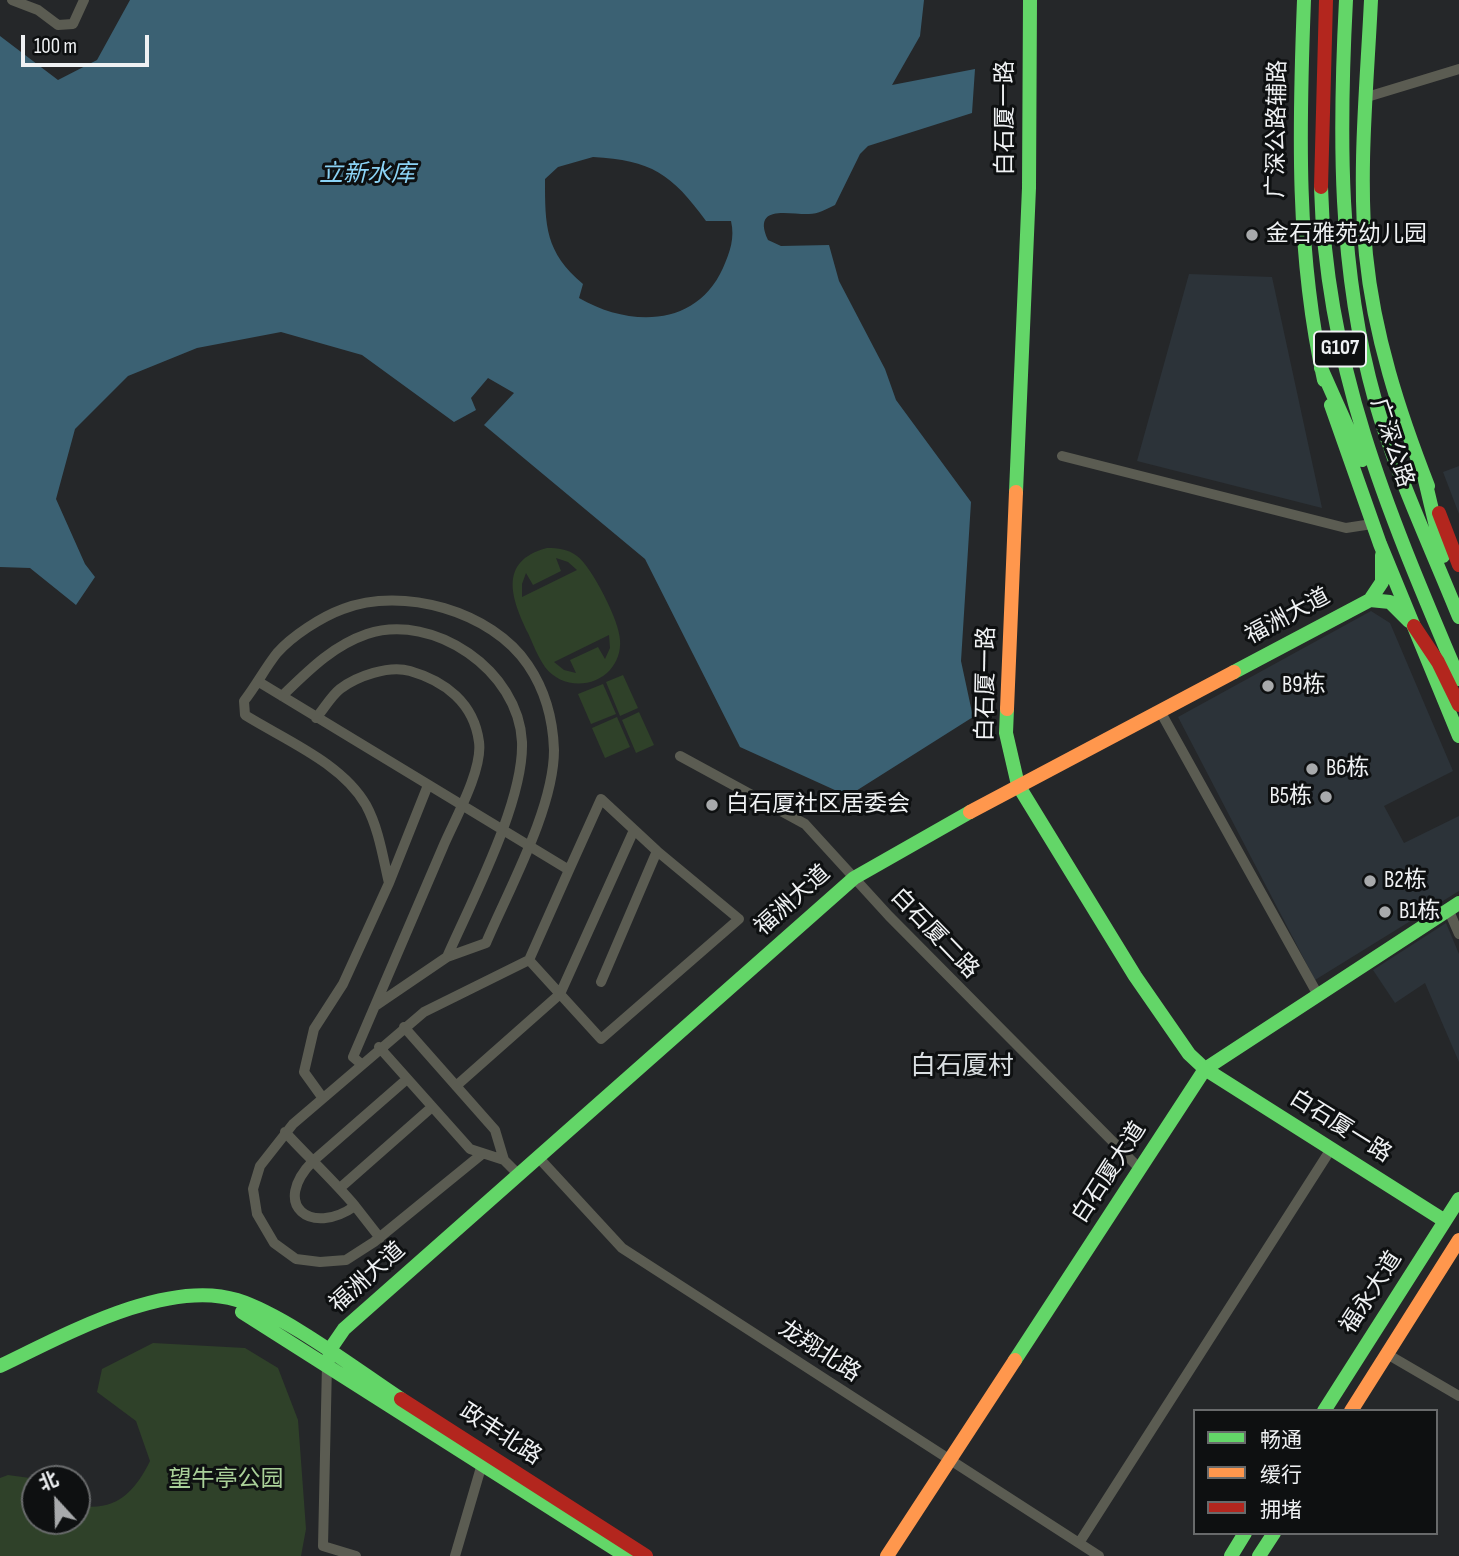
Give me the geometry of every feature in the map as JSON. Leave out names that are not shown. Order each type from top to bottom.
[{"type":"main road","name":"白石厦一路","points":[[1030,0],[1029,188],[1006,733],[1018,785],[1135,976],[1189,1054],[1205,1069],[1445,1222]]},
{"type":"main road","name":"广深公路辅路","points":[[1304,0],[1298,188],[1303,257],[1321,368],[1345,453],[1459,736]]},
{"type":"main road","name":"广深公路","points":[[1326,0],[1320,120],[1323,234],[1328,283],[1358,418],[1397,532],[1459,679]]},
{"type":"main road","name":"广深公路","points":[[1346,0],[1342,188],[1352,295],[1379,412],[1405,488],[1457,612]]},
{"type":"main road","points":[[1371,0],[1363,175],[1368,267],[1392,380],[1424,476],[1459,565]]},
{"type":"main road","points":[[1321,368],[1350,436],[1397,532]]},
{"type":"main road","points":[[1424,476],[1457,612]]},
{"type":"main road","points":[[1370,600],[1379,589],[1384,574],[1380,544]]},
{"type":"main road","name":"福洲大道","points":[[328,1359],[344,1329],[853,878],[1018,785],[1370,600]]},
{"type":"main road","points":[[1370,600],[1390,602],[1413,626],[1438,662],[1459,705]]},
{"type":"main road","name":"白石厦大道","points":[[887,1556],[1205,1069],[1454,907]]},
{"type":"main road","name":"福永大道","points":[[1325,1409],[1459,1199]]},
{"type":"main road","name":"福永大道","points":[[1352,1409],[1459,1240]]},
{"type":"main road","points":[[0,1366],[135,1308],[197,1295],[232,1299],[250,1305],[328,1359]]},
{"type":"main road","points":[[0,1375],[136,1317],[197,1303],[215,1304],[247,1314],[328,1359]]},
{"type":"main road","name":"政丰北路","points":[[328,1359],[482,1464],[626,1556]]},
{"type":"main road","name":"政丰北路","points":[[328,1359],[646,1556]]},
{"type":"main road","points":[[1231,1556],[1244,1535]]},
{"type":"main road","points":[[1259,1556],[1273,1535]]},
{"type":"street","points":[[12,0],[38,10],[58,25],[73,24],[84,0]]},
{"type":"street","points":[[1367,97],[1459,69]]},
{"type":"street","points":[[1062,456],[1346,528],[1372,524]]},
{"type":"street","points":[[375,1006],[447,957],[486,943],[549,791],[554,750],[549,704],[527,663],[502,640],[465,614],[421,601],[376,601],[342,609],[298,635],[277,653],[244,701],[245,715],[338,772],[365,805],[379,839],[389,883]]},
{"type":"street","points":[[282,696],[328,652],[369,633],[416,630],[450,642],[483,664],[511,702],[522,740],[520,782],[447,957]]},
{"type":"street","points":[[316,718],[340,689],[370,673],[405,670],[434,678],[457,694],[470,716],[479,743],[478,761],[461,805],[353,1057],[360,1063]]},
{"type":"street","points":[[259,682],[569,870]]},
{"type":"street","points":[[1160,711],[1318,995]]},
{"type":"street","name":"白石厦二路","points":[[680,755],[805,824],[853,878],[1140,1169]]},
{"type":"street","points":[[322,1097],[304,1072],[314,1029],[342,984],[389,883],[428,785]]},
{"type":"street","points":[[482,1154],[380,1238],[346,1260],[320,1262],[296,1259],[274,1243],[257,1214],[253,1189],[260,1166],[285,1132],[322,1097],[424,1012],[529,960],[601,799],[657,851],[739,919],[601,1039],[529,960]]},
{"type":"street","points":[[456,1086],[560,994],[634,830]]},
{"type":"street","points":[[601,982],[657,851]]},
{"type":"street","points":[[1454,907],[1459,934]]},
{"type":"street","points":[[404,1027],[495,1130],[504,1160],[519,1175]]},
{"type":"street","points":[[379,1047],[470,1149],[504,1160]]},
{"type":"street","points":[[355,1206],[340,1216],[323,1220],[310,1217],[300,1209],[294,1199],[293,1188],[299,1175],[313,1161],[407,1079]]},
{"type":"street","points":[[340,1188],[432,1107]]},
{"type":"street","points":[[285,1132],[340,1188],[380,1238]]},
{"type":"street","points":[[1079,1543],[1331,1149]]},
{"type":"street","name":"龙翔北路","points":[[538,1157],[622,1248],[1099,1556]]},
{"type":"street","points":[[1387,1354],[1459,1396]]},
{"type":"street","points":[[328,1359],[323,1546],[356,1556]]},
{"type":"street","points":[[455,1556],[482,1464]]},
{"type":"shaded area","points":[[1189,274],[1272,277],[1322,508],[1137,461]]},
{"type":"shaded area","points":[[1459,466],[1459,514],[1443,472]]},
{"type":"shaded area","points":[[1371,611],[1390,623],[1453,771],[1384,806],[1404,843],[1459,816],[1459,891],[1315,980],[1178,717]]},
{"type":"shaded area","points":[[1446,923],[1459,954],[1459,1062],[1425,983],[1395,1003],[1373,970]]},
{"type":"green space","points":[[547,548],[570,552],[583,562],[597,583],[610,608],[620,640],[617,660],[603,676],[577,684],[559,679],[542,663],[517,608],[514,595],[515,572],[521,562],[531,554]],"holes":[[[556,558],[568,562],[577,570],[522,597],[522,584],[526,573],[533,585],[561,571]],[[609,635],[610,648],[605,659],[598,647],[570,660],[576,673],[564,670],[554,662]]]},
{"type":"green space","points":[[623,675],[638,708],[620,716],[606,682]]},
{"type":"green space","points":[[603,684],[616,714],[591,724],[578,694]]},
{"type":"green space","points":[[639,712],[654,745],[636,753],[622,720]]},
{"type":"green space","points":[[617,717],[630,747],[605,758],[592,728]]},
{"type":"green space","name":"望牛亭公园","points":[[153,1343],[245,1348],[278,1368],[298,1420],[306,1529],[301,1556],[0,1556],[0,1478],[8,1475],[21,1477],[21,1535],[91,1535],[91,1507],[113,1503],[122,1498],[138,1482],[150,1461],[136,1421],[97,1392],[102,1369]]},
{"type":"water","name":"立新水库","points":[[130,0],[924,0],[920,36],[892,85],[975,69],[972,113],[868,146],[860,154],[835,205],[812,214],[775,214],[765,220],[764,228],[768,240],[781,246],[829,245],[839,281],[885,369],[896,400],[971,502],[961,661],[973,717],[848,796],[740,747],[645,559],[484,425],[514,393],[488,378],[471,398],[476,410],[454,422],[362,355],[281,332],[197,348],[128,376],[75,429],[56,499],[85,564],[95,577],[76,605],[30,568],[0,567],[0,36],[58,80],[97,60]],"holes":[[[593,157],[613,159],[659,172],[682,192],[706,221],[731,221],[731,245],[723,268],[711,288],[696,302],[679,312],[639,317],[619,314],[579,298],[583,284],[570,272],[554,249],[547,224],[545,179],[558,167]]]},
{"type":"traffic: fast","points":[[1016,492],[1029,188],[1030,0]]},
{"type":"traffic: fast","points":[[1304,0],[1301,96],[1304,238],[1308,285],[1324,380]]},
{"type":"traffic: fast","points":[[1346,0],[1342,101],[1344,201],[1354,301],[1363,351],[1393,455],[1459,617]]},
{"type":"traffic: fast","points":[[1371,0],[1363,159],[1366,255],[1381,344],[1407,430],[1428,486]]},
{"type":"traffic: fast","points":[[1321,187],[1325,254],[1348,379],[1386,499],[1459,679]]},
{"type":"traffic: fast","points":[[1321,368],[1362,460]]},
{"type":"traffic: fast","points":[[1331,405],[1380,544],[1459,736]]},
{"type":"traffic: fast","points":[[1424,476],[1443,556]]},
{"type":"traffic: fast","points":[[1234,672],[1370,600],[1382,582],[1382,555]]},
{"type":"traffic: fast","points":[[1370,600],[1390,602],[1409,621]]},
{"type":"traffic: fast","points":[[1007,709],[1006,733],[1018,785],[1135,976],[1189,1054],[1205,1069],[1445,1221]]},
{"type":"traffic: fast","points":[[327,1364],[333,1345],[344,1329],[854,878],[970,812]]},
{"type":"traffic: fast","points":[[1015,1360],[1205,1069],[1459,903]]},
{"type":"traffic: fast","points":[[1325,1409],[1459,1199]]},
{"type":"traffic: fast","points":[[0,1366],[84,1326],[147,1303],[209,1295],[237,1300],[277,1318],[401,1399]]},
{"type":"traffic: fast","points":[[242,1312],[626,1556]]},
{"type":"traffic: fast","points":[[1231,1556],[1244,1535]]},
{"type":"traffic: fast","points":[[1259,1556],[1273,1535]]},
{"type":"traffic: slow","points":[[1007,709],[1016,492]]},
{"type":"traffic: slow","points":[[970,812],[1234,672]]},
{"type":"traffic: slow","points":[[1352,1409],[1459,1240]]},
{"type":"traffic: slow","points":[[887,1556],[1015,1360]]},
{"type":"traffic: jam","points":[[1321,187],[1326,0]]},
{"type":"traffic: jam","points":[[1439,513],[1459,565]]},
{"type":"traffic: jam","points":[[1414,626],[1438,662],[1459,705]]},
{"type":"traffic: jam","points":[[401,1399],[646,1556]]},
{"type":"place","name":"金石雅苑幼儿园","points":[[1252,235]]},
{"type":"place","name":"B9栋","points":[[1268,686]]},
{"type":"place","name":"B6栋","points":[[1312,769]]},
{"type":"place","name":"B5栋","points":[[1326,797]]},
{"type":"place","name":"白石厦社区居委会","points":[[712,805]]},
{"type":"place","name":"B2栋","points":[[1370,881]]},
{"type":"place","name":"B1栋","points":[[1385,912]]},
{"type":"district","name":"白石厦村","points":[[962,1067]]}]
